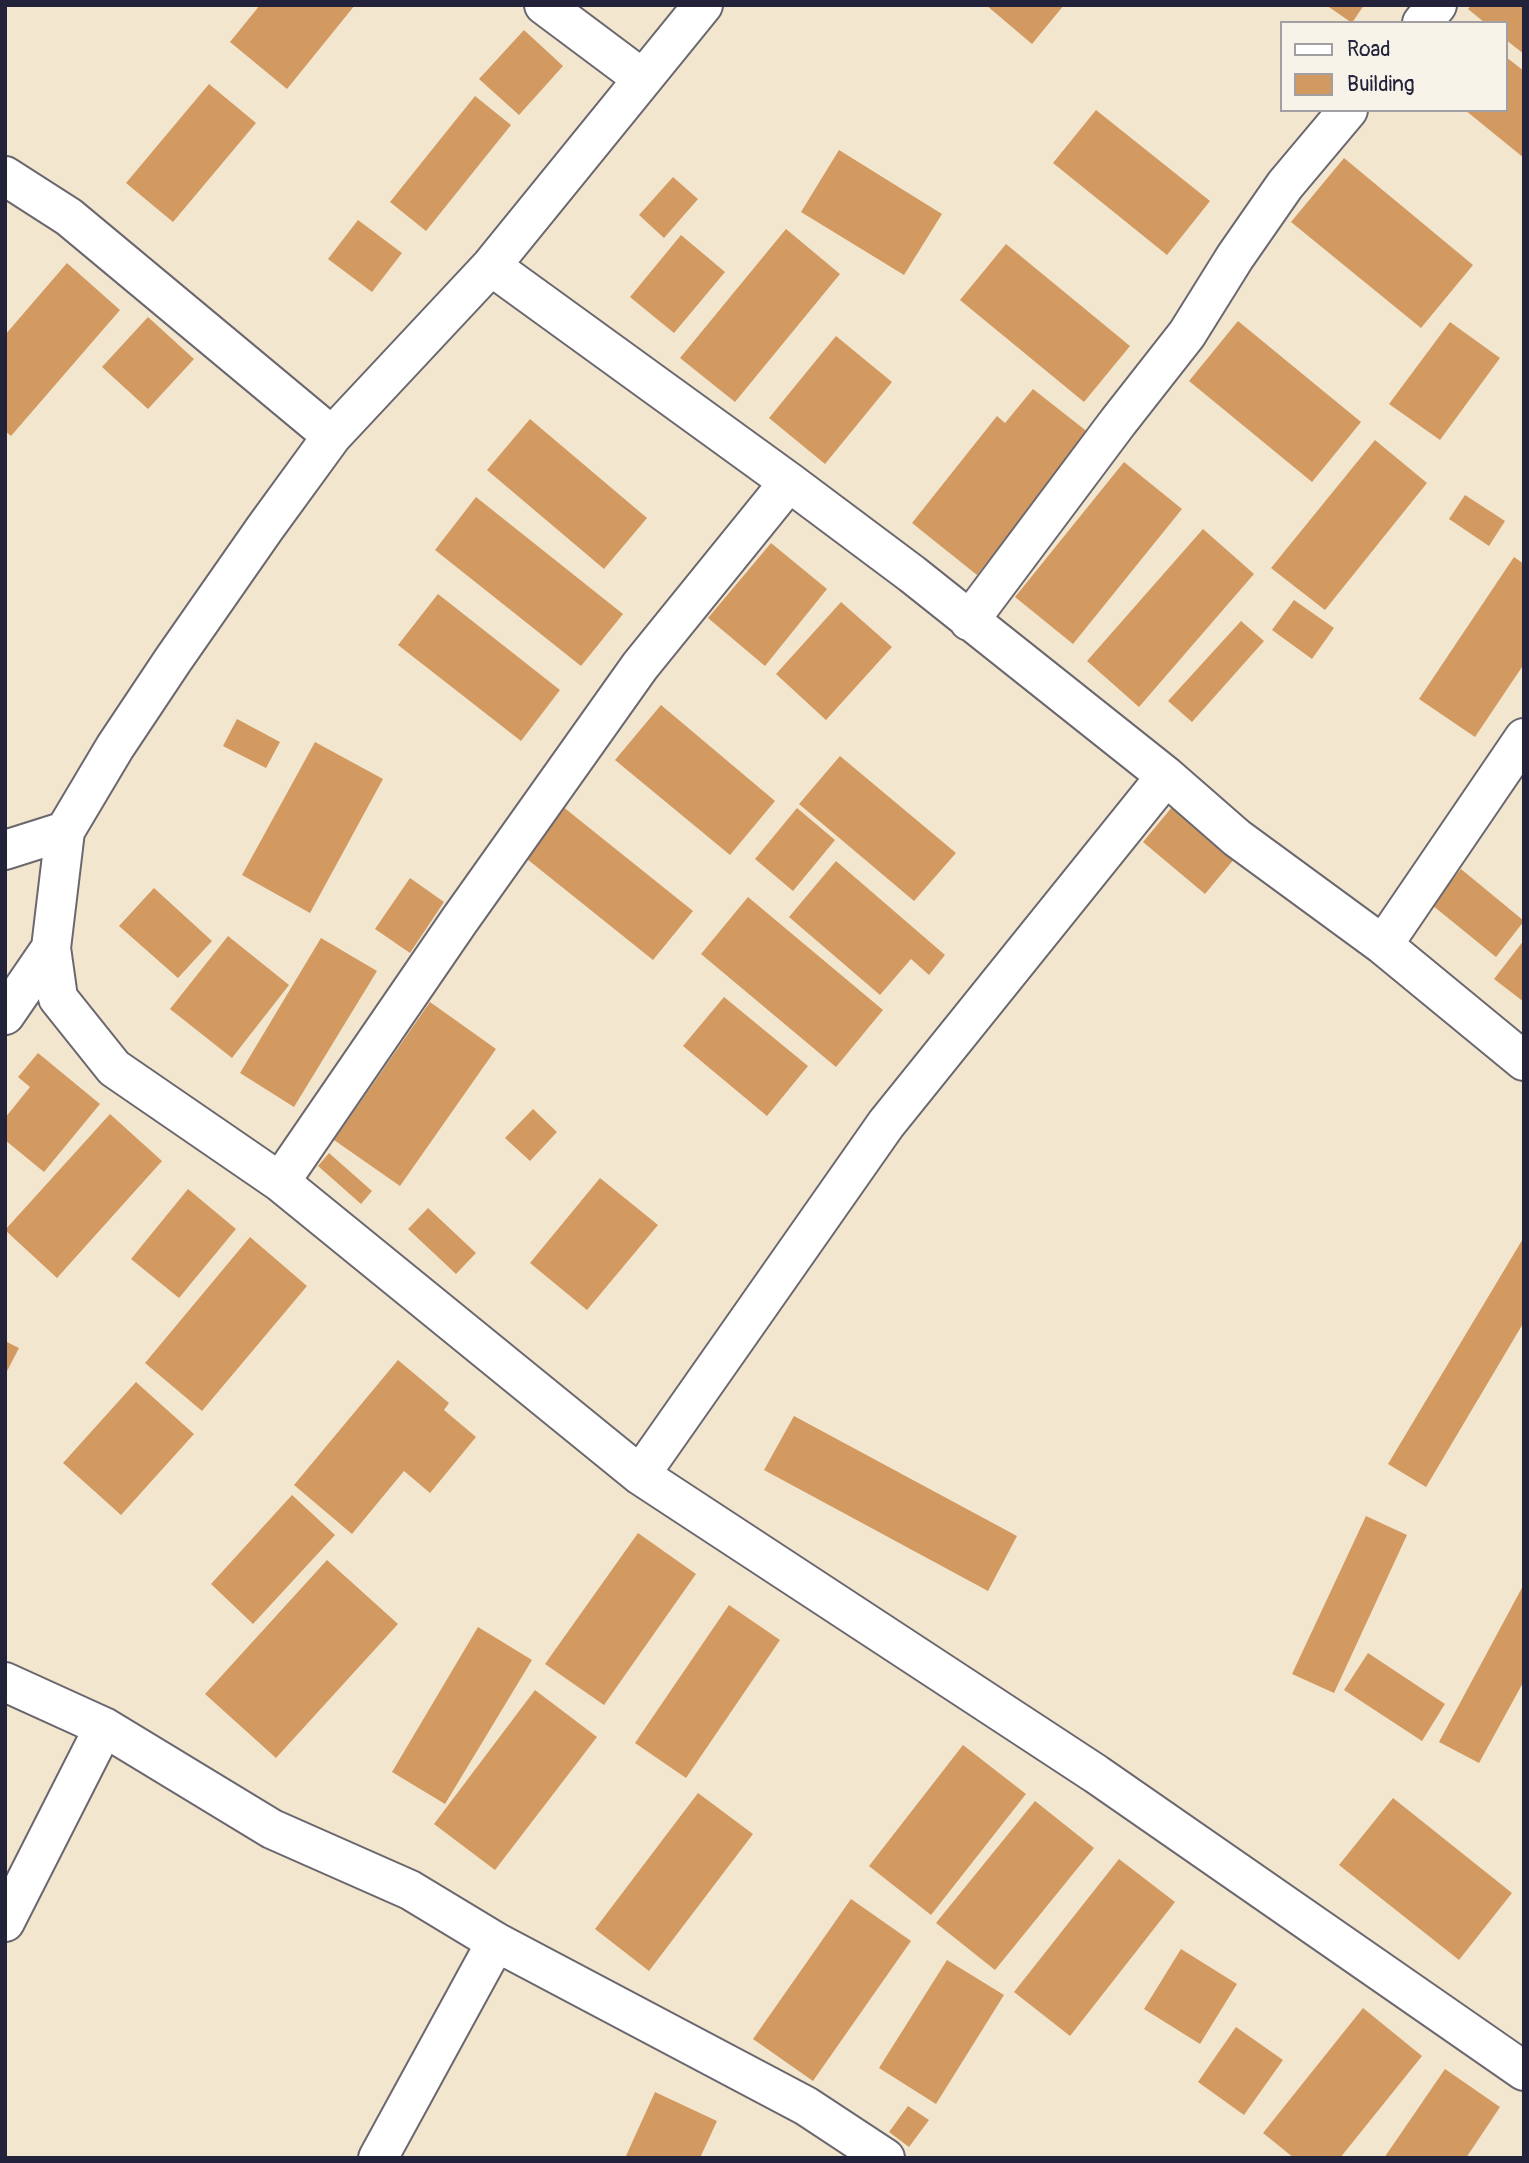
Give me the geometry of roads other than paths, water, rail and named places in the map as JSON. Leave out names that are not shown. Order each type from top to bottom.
[{"type":"street","points":[[544,5],[643,79]]},
{"type":"street","points":[[703,5],[491,266],[332,436],[265,528],[115,747],[65,831],[51,948],[58,998],[114,1069],[280,1182],[640,1475],[1096,1774],[1524,2071]]},
{"type":"street","points":[[1424,21],[1437,5]]},
{"type":"street","points":[[969,621],[1187,334],[1285,184],[1346,112]]},
{"type":"street","points":[[5,176],[69,217],[332,436]]},
{"type":"street","points":[[491,266],[789,482],[1166,776],[1237,838],[1382,946],[1524,1061]]},
{"type":"street","points":[[280,1182],[459,921],[639,666],[789,482]]},
{"type":"street","points":[[1382,946],[1524,738]]},
{"type":"street","points":[[640,1475],[886,1124],[1166,776]]},
{"type":"street","points":[[5,850],[65,831]]},
{"type":"street","points":[[5,1015],[51,948]]},
{"type":"street","points":[[5,1682],[104,1727],[272,1829],[410,1891],[496,1942],[806,2106],[870,2154]]},
{"type":"street","points":[[5,1922],[104,1727]]},
{"type":"street","points":[[378,2158],[496,1942]]}]
